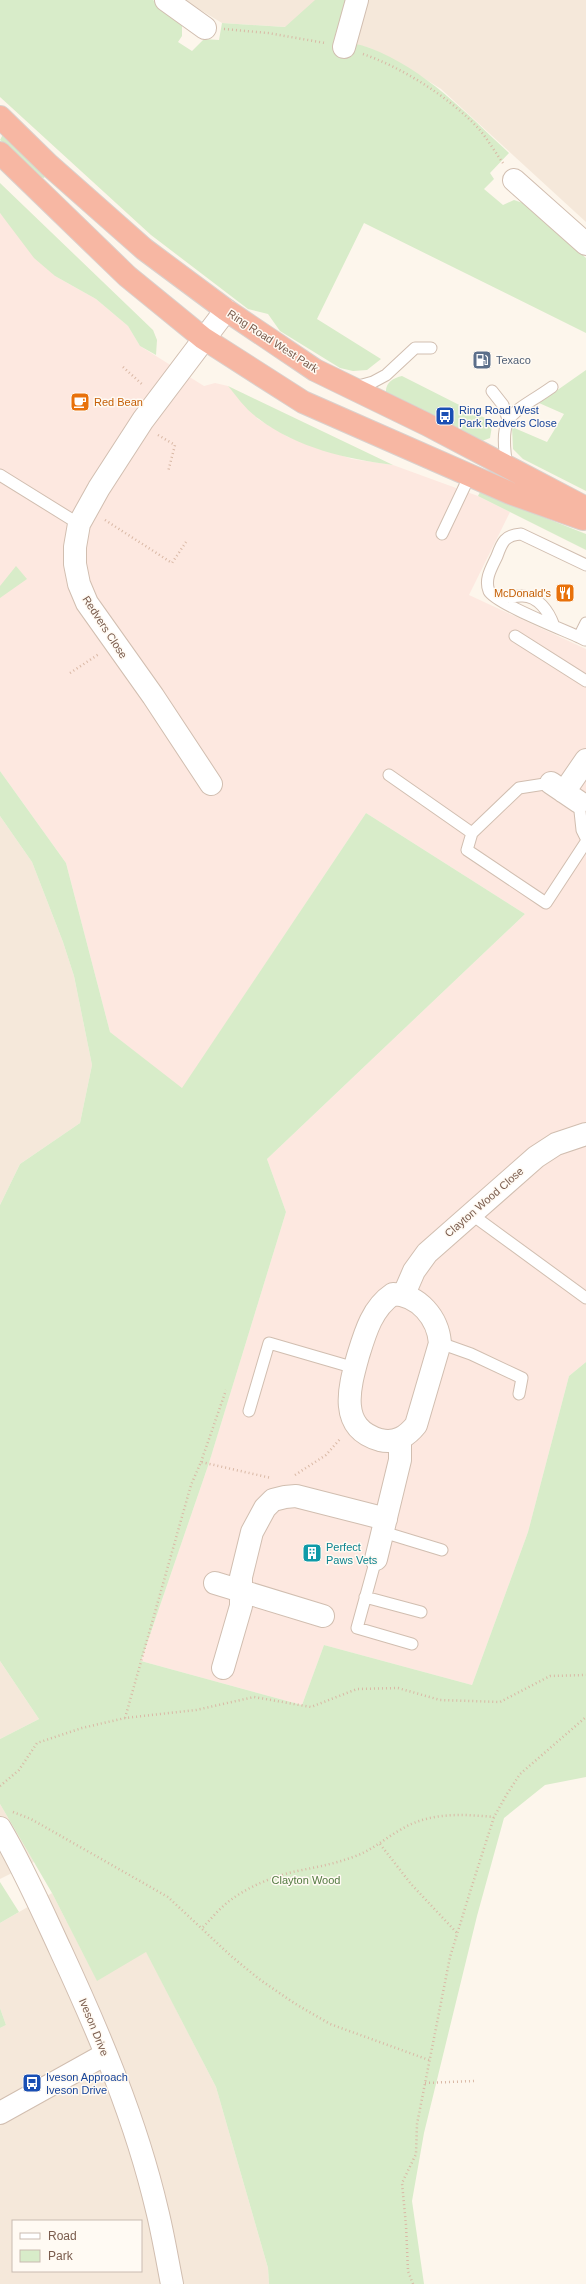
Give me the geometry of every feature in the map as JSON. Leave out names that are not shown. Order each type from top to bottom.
[{"type":"highway","name":"Ring Road West Park","points":[[0,117],[49,164],[144,249],[226,310],[315,370],[586,508]]},
{"type":"highway","points":[[0,153],[127,276],[203,338],[303,402],[510,493],[586,520]]},
{"type":"street","points":[[166,0],[205,28]]},
{"type":"street","points":[[344,47],[357,0]]},
{"type":"street","points":[[514,180],[586,244]]},
{"type":"street","name":"Redvers Close","points":[[211,784],[153,696],[87,602],[78,584],[75,564],[75,546],[83,517],[141,423],[203,338],[226,310]]},
{"type":"street","points":[[564,792],[586,760]]},
{"type":"street","name":"Clayton Wood Close","points":[[404,1294],[420,1261],[471,1214],[536,1157],[556,1144],[586,1134]]},
{"type":"street","points":[[393,1294],[404,1294],[417,1301],[432,1317],[439,1330],[440,1343],[416,1424],[410,1433],[400,1439],[386,1442],[372,1438],[359,1428],[351,1415],[348,1398],[354,1368],[366,1330],[377,1309],[385,1299],[393,1294]]},
{"type":"street","points":[[376,1559],[400,1460],[400,1439]]},
{"type":"street","points":[[223,1668],[241,1606],[241,1577],[252,1532],[265,1508],[274,1500],[285,1496],[296,1496],[384,1526]]},
{"type":"street","points":[[215,1583],[323,1616]]},
{"type":"street","name":"Iveson Drive","points":[[3,1827],[87,2007],[106,2054],[130,2121],[157,2209],[172,2284]]},
{"type":"street","points":[[0,2113],[106,2054]]},
{"type":"lane","points":[[352,388],[373,382],[386,374],[415,348],[431,348]]},
{"type":"lane","points":[[507,467],[503,433],[508,420],[517,410],[552,387]]},
{"type":"lane","points":[[492,391],[503,405],[508,420]]},
{"type":"lane","points":[[0,475],[83,517]]},
{"type":"lane","points":[[442,534],[470,476]]},
{"type":"lane","points":[[586,565],[521,534],[510,535],[503,541],[487,580],[492,594],[501,602],[583,639],[586,623]]},
{"type":"lane","points":[[492,594],[500,598],[523,595],[534,599],[543,606],[554,626]]},
{"type":"lane","points":[[515,636],[586,681]]},
{"type":"lane","points":[[389,775],[472,833]]},
{"type":"lane","points":[[586,838],[564,792],[518,788],[472,833],[467,850],[546,903],[586,842]]},
{"type":"lane","points":[[471,1214],[586,1298]]},
{"type":"lane","points":[[249,1410],[269,1343],[354,1368]]},
{"type":"lane","points":[[440,1343],[471,1354],[522,1378],[519,1394]]},
{"type":"lane","points":[[384,1526],[442,1550]]},
{"type":"lane","points":[[376,1559],[357,1628],[412,1644]]},
{"type":"lane","points":[[365,1597],[421,1612]]},
{"type":"path","points":[[205,28],[268,32],[344,47],[380,60],[429,87],[478,128],[514,180]]},
{"type":"path","points":[[123,367],[132,378],[160,397]]},
{"type":"path","points":[[141,423],[175,445],[168,472]]},
{"type":"path","points":[[83,517],[172,563],[186,542]]},
{"type":"path","points":[[70,673],[100,653]]},
{"type":"path","points":[[125,1718],[191,1484],[201,1462],[226,1390]]},
{"type":"path","points":[[294,1475],[301,1473],[326,1455],[344,1435],[359,1428]]},
{"type":"path","points":[[201,1462],[274,1479]]},
{"type":"path","points":[[0,1786],[19,1770],[37,1743],[82,1728],[125,1718],[196,1710],[254,1698],[312,1707],[357,1690],[398,1688],[440,1700],[500,1702],[550,1676],[586,1675]]},
{"type":"path","points":[[413,2284],[408,2271],[402,2183],[416,2154],[417,2124],[450,1957],[457,1933],[494,1817],[520,1774],[586,1717]]},
{"type":"path","points":[[202,1927],[228,1901],[263,1882],[296,1871],[328,1866],[355,1857],[380,1844],[401,1829],[429,1818],[458,1814],[494,1817]]},
{"type":"path","points":[[3,1827],[31,1819],[168,1897],[202,1927],[231,1956],[259,1979],[294,2004],[330,2024],[429,2060]]},
{"type":"path","points":[[380,1844],[411,1884],[457,1933]]},
{"type":"path","points":[[425,2083],[474,2081]]},
{"type":"shaded area","points":[[184,0],[586,0],[586,222],[441,89],[403,65],[370,48],[286,27],[222,23]]},
{"type":"shaded area","points":[[0,213],[55,276],[96,299],[128,326],[140,346],[204,386],[215,383],[228,386],[258,419],[288,437],[352,459],[393,465],[478,496],[510,512],[469,595],[586,649],[586,1362],[569,1376],[528,1532],[472,1685],[324,1645],[302,1705],[141,1661],[209,1463],[286,1212],[267,1159],[525,914],[366,813],[182,1089],[110,1032],[66,863],[0,771]]},
{"type":"shaded area","points":[[0,816],[32,862],[63,942],[74,976],[92,1065],[80,1123],[20,1164],[0,1205]]},
{"type":"shaded area","points":[[0,1661],[39,1719],[0,1739]]},
{"type":"shaded area","points":[[0,1804],[34,1862],[0,1879]]},
{"type":"shaded area","points":[[52,1893],[97,1980],[146,1951],[216,2087],[268,2268],[269,2284],[0,2284],[0,2028],[6,2025],[0,2008],[0,1923]]},
{"type":"green space","points":[[0,0],[153,0],[176,18],[182,25],[182,36],[178,42],[192,51],[204,39],[219,40],[222,23],[285,27],[315,0],[346,0],[334,39],[370,48],[390,57],[427,80],[461,108],[509,153],[490,173],[494,179],[484,189],[503,205],[514,200],[526,204],[586,258],[586,333],[364,223],[317,319],[381,359],[367,370],[353,371],[340,368],[280,331],[268,314],[248,309],[151,235],[0,97]]},
{"type":"green space","points":[[3,134],[46,175],[44,178],[40,177],[0,140]]},
{"type":"green space","points":[[0,183],[153,330],[157,340],[156,355],[140,346],[128,326],[96,299],[55,276],[34,258],[0,213]]},
{"type":"green space","points":[[586,370],[586,491],[523,459],[513,449],[512,427],[547,442],[564,414],[539,403]]},
{"type":"green space","points":[[402,376],[489,420],[492,426],[490,438],[482,441],[386,393],[388,384],[396,378]]},
{"type":"green space","points":[[228,386],[393,465],[323,451],[290,438],[250,412]]},
{"type":"green space","points":[[480,492],[586,534],[586,550],[478,496]]},
{"type":"green space","points":[[16,566],[27,579],[0,598],[0,586]]},
{"type":"green space","name":"Clayton Wood","points":[[0,771],[66,863],[110,1032],[182,1088],[366,813],[525,914],[267,1159],[286,1212],[209,1463],[141,1661],[302,1705],[324,1645],[472,1685],[528,1532],[569,1376],[586,1362],[586,1777],[545,1785],[504,1818],[477,1916],[424,2133],[412,2201],[424,2284],[269,2284],[268,2268],[216,2087],[146,1952],[97,1981],[52,1893],[0,1804],[0,1739],[39,1719],[0,1661],[0,1205],[20,1164],[80,1123],[92,1065],[74,976],[63,942],[32,862],[0,816]]},
{"type":"green space","points":[[0,1882],[19,1912],[0,1923]]},
{"type":"green space","points":[[0,2008],[6,2025],[0,2028]]},
{"type":"place","name":"Texaco","points":[[482,360]]},
{"type":"place","name":"Red Bean","points":[[80,402]]},
{"type":"place","name":"Ring Road West Park Redvers Close","points":[[445,416]]},
{"type":"place","name":"McDonald's","points":[[565,593]]},
{"type":"place","name":"Perfect Paws Vets","points":[[312,1553]]},
{"type":"place","name":"Iveson Approach Iveson Drive","points":[[32,2083]]}]
